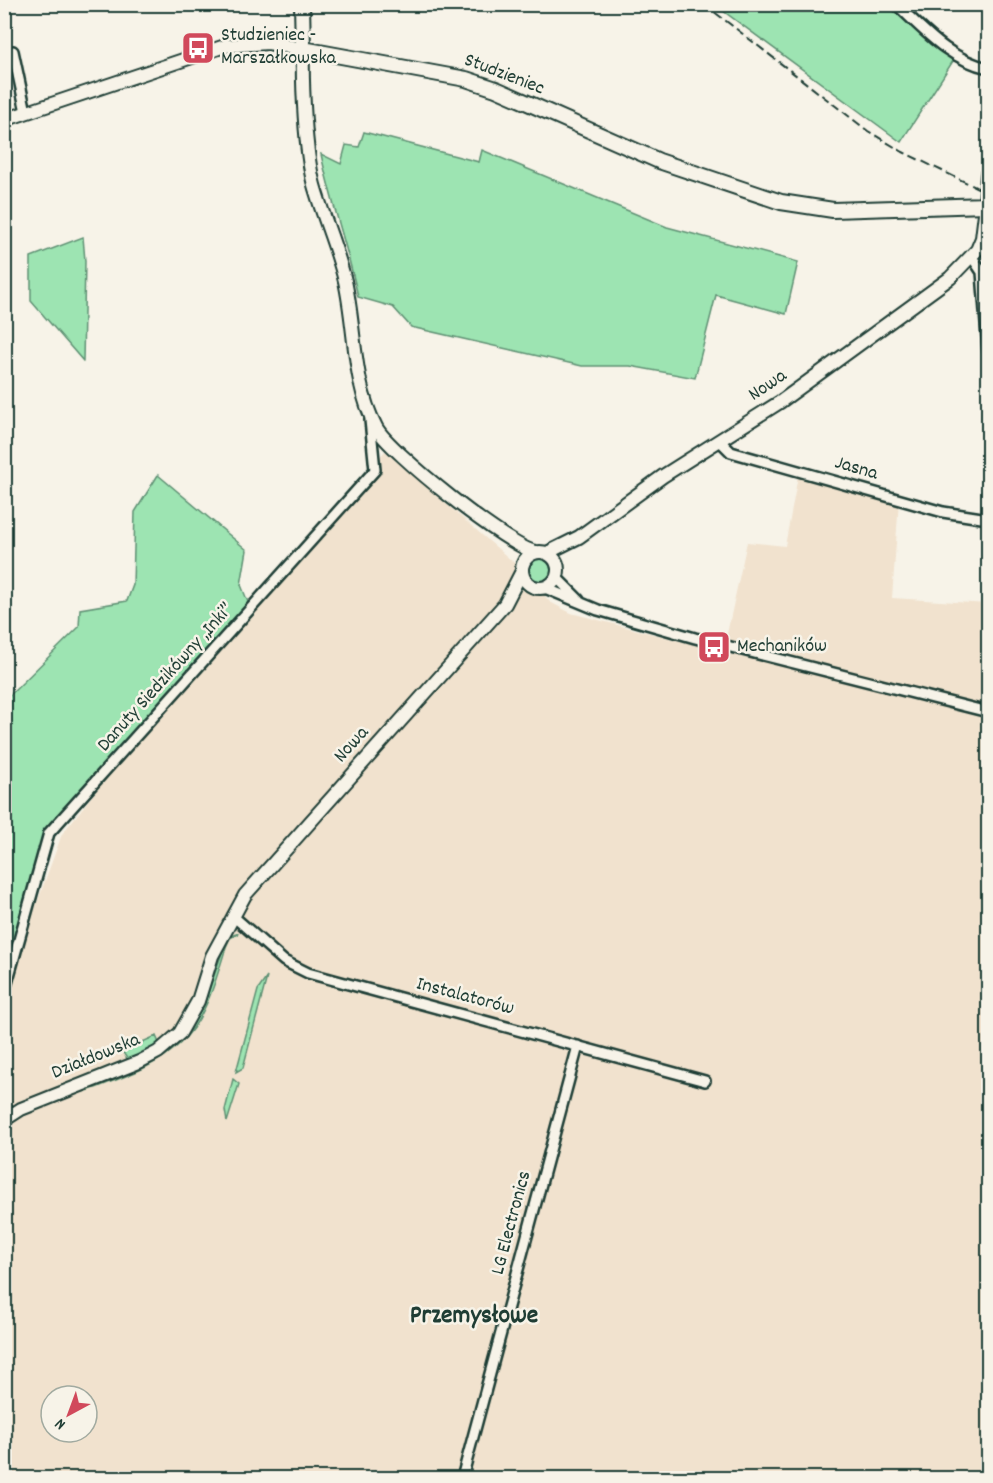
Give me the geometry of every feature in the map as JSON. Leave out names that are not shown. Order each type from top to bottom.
[{"type":"main road","points":[[302,4],[303,49]]},
{"type":"main road","name":"Studzieniec","points":[[303,49],[466,79],[496,88],[659,161],[781,202],[833,210],[986,205]]},
{"type":"main road","points":[[986,205],[988,174]]},
{"type":"street","points":[[896,4],[922,31],[947,49],[971,65],[988,68]]},
{"type":"street","name":"Studzieniec","points":[[4,120],[225,46],[267,43],[303,49]]},
{"type":"street","points":[[303,49],[308,157],[314,186],[345,282],[359,382],[369,413],[382,437],[404,459],[503,535],[527,551],[541,552],[557,564],[557,578],[579,600]]},
{"type":"street","points":[[13,51],[26,112]]},
{"type":"street","points":[[986,205],[982,238],[972,257],[982,272],[988,351]]},
{"type":"street","name":"Nowa","points":[[541,552],[579,537],[663,476],[813,379],[950,278],[972,257]]},
{"type":"street","name":"Danuty Siedzikówny „Inki”","points":[[4,983],[7,983],[50,833],[375,470],[369,413]]},
{"type":"street","name":"Jasna","points":[[720,441],[731,452],[943,512],[988,519]]},
{"type":"street","points":[[503,535],[522,569],[525,582],[579,600],[598,610],[694,638],[988,712]]},
{"type":"street","name":"Nowa","points":[[557,564],[579,537]]},
{"type":"street","points":[[522,569],[526,557],[541,552]]},
{"type":"street","name":"Nowa","points":[[232,916],[259,878],[505,604],[522,569]]},
{"type":"street","points":[[539,588],[557,578]]},
{"type":"street","name":"Nowa","points":[[505,604],[539,588]]},
{"type":"street","name":"Instalatorów","points":[[232,916],[284,961],[308,973],[705,1081]]},
{"type":"street","name":"Działdowska","points":[[4,1120],[21,1109],[139,1062],[170,1043],[190,1017],[212,956],[232,916]]},
{"type":"street","name":"LG Electronics","points":[[462,1479],[578,1046]]},
{"type":"shaded area","points":[[385,451],[519,567],[550,602],[571,613],[723,652],[747,542],[785,546],[798,476],[899,501],[892,598],[988,604],[988,1478],[5,1478],[5,991],[62,834],[123,757]]},
{"type":"green space","points":[[715,5],[886,5],[955,58],[901,142]]},
{"type":"green space","points":[[364,132],[479,162],[482,150],[667,227],[798,262],[786,314],[716,295],[695,378],[630,366],[582,366],[411,327],[393,307],[358,297],[325,172],[321,154],[341,164],[346,145],[359,147]]},
{"type":"green space","points":[[83,237],[85,261],[83,361],[31,301],[31,257]]},
{"type":"green space","points":[[158,475],[247,550],[241,585],[250,607],[123,757],[40,846],[5,973],[5,700],[79,627],[80,609],[127,601],[133,585],[135,512]]},
{"type":"green space","points":[[539,559],[547,563],[551,571],[547,579],[539,583],[531,579],[527,571],[531,563]]},
{"type":"green space","points":[[239,933],[230,938],[203,1012],[181,1043],[146,1067],[100,1087],[78,1093],[77,1091],[187,1029],[206,999],[226,941],[231,936]]},
{"type":"green space","points":[[267,977],[243,1068],[236,1072],[258,990]]},
{"type":"green space","points":[[156,1036],[159,1043],[154,1050],[128,1060],[122,1051]]},
{"type":"green space","points":[[233,1079],[239,1084],[227,1122],[225,1110]]},
{"type":"railway","points":[[704,4],[868,131],[903,152],[988,193]]},
{"type":"place","name":"Studzieniec - Marszałkowska","points":[[198,48]]},
{"type":"place","name":"Mechaników","points":[[714,647]]},
{"type":"district","name":"Przemysłowe","points":[[474,1316]]}]
